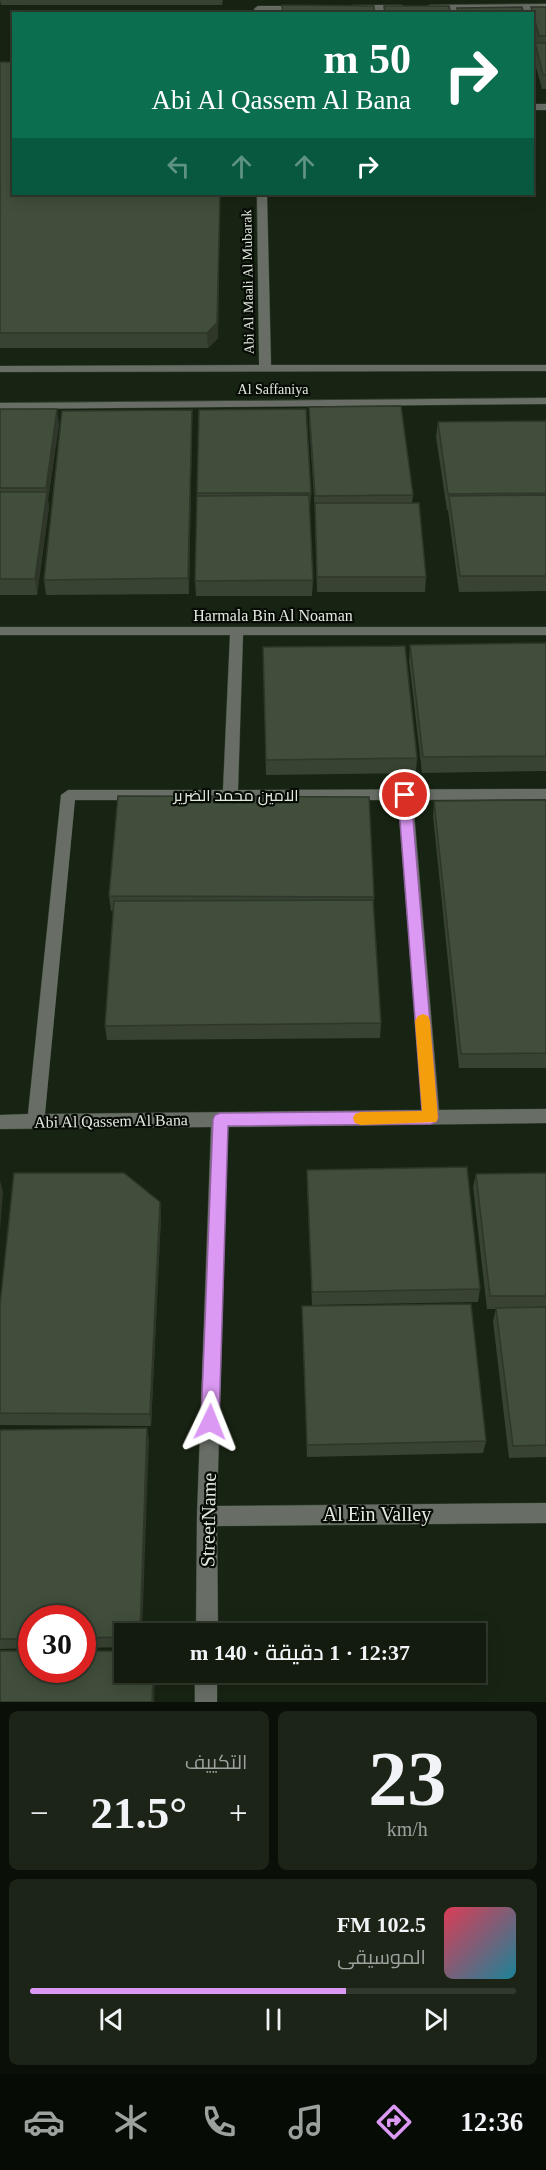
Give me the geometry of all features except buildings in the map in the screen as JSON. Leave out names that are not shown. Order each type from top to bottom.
[{"type":"street","points":[[258,7],[311,8]]},
{"type":"street","points":[[344,8],[546,7]]},
{"type":"street","name":"Abi Al Maali Al Mubarak","points":[[262,195],[265,369]]},
{"type":"street","name":"Al Saffaniya","points":[[0,369],[546,368]]},
{"type":"street","name":"Al Saffaniya","points":[[0,406],[546,401]]},
{"type":"street","name":"Harmala Bin Al Noaman","points":[[0,631],[546,631]]},
{"type":"street","points":[[230,796],[237,631]]},
{"type":"street","name":"الامين محمد الضرير","points":[[36,1121],[68,795],[546,794]]},
{"type":"street","points":[[405,795],[431,1118]]},
{"type":"street","name":"Abi Al Qassem Al Bana","points":[[0,1122],[546,1116]]},
{"type":"street","name":"StreetName","points":[[207,1623],[207,1516],[220,1119]]},
{"type":"street","name":"Al Ein Valley","points":[[207,1516],[546,1513]]},
{"type":"street","points":[[206,1683],[206,1702]]},
{"type":"slow traffic","points":[[361,1118],[431,1118],[423,1021]]},
{"type":"route","points":[[210,1422],[220,1119],[431,1118],[405,795]]}]
